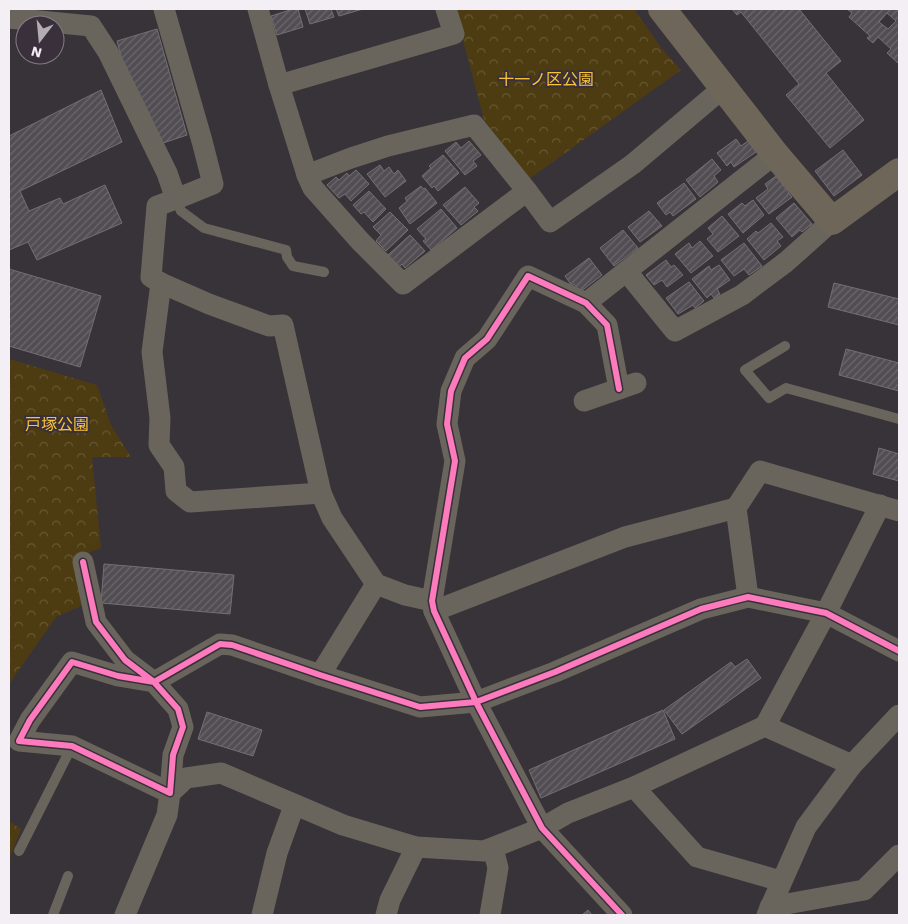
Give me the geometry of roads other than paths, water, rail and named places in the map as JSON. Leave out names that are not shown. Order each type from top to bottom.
[{"type":"street","points":[[164,9],[213,184],[157,206],[152,277],[160,283],[209,304],[269,326],[283,325],[321,493],[332,518],[376,584],[433,606],[625,537],[736,508]]},
{"type":"street","points":[[258,9],[278,85],[313,188],[360,241],[403,284],[527,191]]},
{"type":"street","points":[[278,85],[454,34],[446,9]]},
{"type":"street","points":[[662,9],[775,154],[832,222]]},
{"type":"street","points":[[9,18],[92,26],[108,52],[168,173],[176,199]]},
{"type":"street","points":[[307,174],[388,146],[474,125],[550,222],[633,164],[723,88]]},
{"type":"street","points":[[586,303],[775,154]]},
{"type":"street","points":[[627,272],[675,330],[742,295],[786,262],[832,222],[899,172]]},
{"type":"street","points":[[584,401],[628,386],[607,325],[586,303],[528,276],[487,339],[465,358],[451,391],[447,424],[455,461],[433,606],[476,702],[542,828],[622,915]]},
{"type":"street","points":[[160,283],[152,352],[160,418],[159,446],[174,467],[176,491],[190,502],[321,493]]},
{"type":"street","points":[[170,794],[186,778],[221,773],[294,806],[343,825],[416,847],[484,851],[493,848],[542,828],[568,813],[634,787],[765,726],[826,613],[889,508],[760,471],[736,508],[748,596]]},
{"type":"street","points":[[83,562],[96,622],[125,660],[154,682],[178,710],[183,727],[173,755],[167,815],[125,915]]},
{"type":"street","points":[[320,675],[376,584]]},
{"type":"street","points":[[14,741],[72,662],[118,676],[154,682],[220,644],[232,644],[320,675],[420,706],[476,702],[555,672],[700,609],[748,596],[826,613],[899,651]]},
{"type":"street","points":[[768,911],[806,827],[852,765],[899,715]]},
{"type":"street","points":[[765,726],[852,765]]},
{"type":"street","points":[[14,741],[72,746],[170,794]]},
{"type":"street","points":[[634,787],[697,857],[781,881]]},
{"type":"street","points":[[262,915],[277,853],[294,806]]},
{"type":"street","points":[[386,915],[390,900],[416,847]]},
{"type":"street","points":[[490,915],[498,868],[493,848]]},
{"type":"street","points":[[768,911],[864,890],[899,855]]},
{"type":"lane","points":[[176,199],[181,211],[204,228],[286,250],[287,257],[293,266],[324,272]]},
{"type":"lane","points":[[785,346],[745,370],[769,398],[786,388],[899,419]]},
{"type":"lane","points":[[20,850],[72,746]]},
{"type":"lane","points":[[53,915],[68,876]]},
{"type":"park label","name":"十一ノ区公園","points":[[546,79]]},
{"type":"park label","name":"戸塚公園","points":[[57,424]]}]
